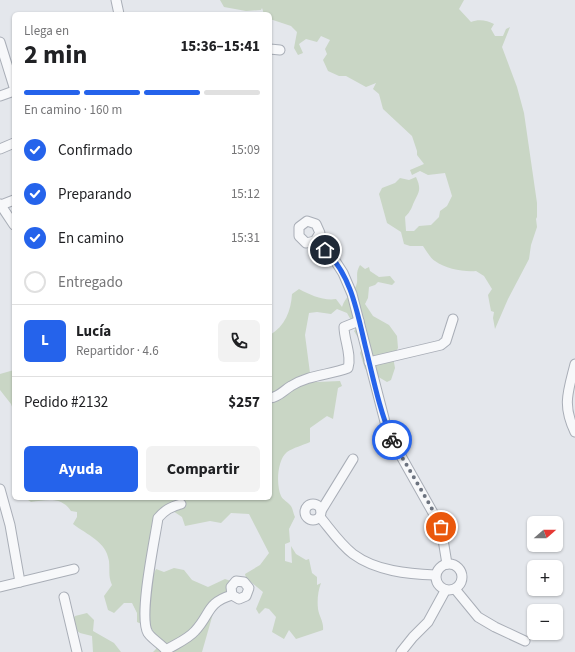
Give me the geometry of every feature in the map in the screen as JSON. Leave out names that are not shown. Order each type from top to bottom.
[{"type":"street","points":[[116,0],[119,12]]},
{"type":"street","points":[[0,42],[12,81]]},
{"type":"street","points":[[272,49],[280,50]]},
{"type":"street","points":[[0,96],[12,92]]},
{"type":"street","points":[[0,149],[12,144]]},
{"type":"street","points":[[12,201],[0,205],[12,222]]},
{"type":"street","points":[[315,241],[334,259],[343,273],[352,294],[384,422],[392,440],[430,505],[441,527],[447,564]]},
{"type":"street","points":[[369,362],[441,345],[446,341],[453,319]]},
{"type":"street","points":[[272,397],[302,380],[348,368],[350,362],[344,327],[359,321]]},
{"type":"street","points":[[575,364],[566,406],[569,420],[575,432]]},
{"type":"street","points":[[353,459],[320,514],[335,536],[352,553],[363,560],[407,574],[435,575]]},
{"type":"street","points":[[0,489],[10,525],[20,582]]},
{"type":"street","points":[[181,504],[171,506],[158,518],[147,584],[145,624],[148,633],[166,651],[190,636],[196,630],[215,602],[232,594]]},
{"type":"street","points":[[447,564],[456,566],[462,573],[461,582],[455,589],[445,591],[439,587],[435,580],[435,575],[438,568],[447,564]]},
{"type":"street","points":[[0,588],[74,569]]},
{"type":"street","points":[[455,589],[478,617],[525,641]]},
{"type":"street","points":[[401,652],[428,622],[445,591]]},
{"type":"street","points":[[64,597],[77,652]]},
{"type":"green space","points":[[220,0],[464,0],[459,9],[471,22],[482,20],[494,24],[491,29],[495,36],[503,36],[506,29],[510,27],[502,47],[517,87],[524,113],[537,203],[537,227],[531,245],[529,259],[508,299],[495,329],[493,318],[494,312],[491,311],[488,295],[492,289],[484,276],[476,271],[455,269],[439,264],[431,258],[423,246],[410,246],[404,244],[401,232],[387,223],[379,194],[382,188],[395,183],[400,178],[409,180],[416,177],[419,186],[410,211],[405,217],[406,231],[414,231],[419,226],[431,225],[439,217],[440,211],[447,206],[452,196],[445,173],[428,175],[420,171],[412,175],[410,170],[424,164],[417,155],[412,136],[383,109],[379,94],[373,89],[376,83],[366,87],[346,76],[339,76],[328,71],[323,60],[327,54],[325,49],[330,40],[321,36],[317,42],[306,39],[299,44],[303,53],[298,55],[294,48],[297,32],[291,26],[272,20],[272,12],[263,12],[262,8],[261,10],[246,11],[224,7]]},
{"type":"green space","points":[[360,265],[365,269],[369,267],[370,271],[379,277],[390,276],[395,282],[392,285],[378,282],[369,287],[368,298],[365,304],[373,316],[389,325],[397,336],[398,348],[393,357],[395,368],[391,380],[387,382],[365,369],[360,353],[363,346],[354,331],[356,329],[347,313],[337,309],[331,314],[317,312],[309,313],[305,335],[310,373],[317,382],[340,381],[342,386],[338,388],[333,419],[327,416],[310,428],[310,442],[287,452],[281,461],[278,473],[279,491],[283,499],[291,506],[295,517],[289,529],[290,542],[285,544],[285,561],[292,563],[291,546],[296,554],[306,560],[309,559],[312,573],[317,577],[317,585],[321,583],[318,592],[318,606],[323,624],[323,630],[296,639],[289,630],[284,639],[272,632],[276,617],[269,609],[265,608],[259,614],[256,609],[263,592],[246,578],[245,574],[260,565],[269,553],[249,514],[231,513],[221,523],[210,521],[185,526],[182,517],[173,511],[163,519],[154,552],[154,573],[156,569],[164,572],[174,568],[184,570],[192,580],[208,587],[225,579],[231,581],[227,585],[226,590],[228,595],[214,610],[202,652],[153,652],[156,649],[156,639],[152,629],[137,622],[137,613],[132,603],[124,603],[114,613],[108,610],[104,596],[112,585],[110,579],[109,561],[104,548],[95,539],[73,524],[77,517],[77,512],[71,511],[63,503],[53,500],[272,500],[272,333],[283,323],[289,312],[292,294],[299,289],[322,298],[336,299],[342,307],[355,288],[358,268]]},
{"type":"green space","points":[[12,371],[12,407],[0,390],[0,374]]},
{"type":"green space","points":[[28,500],[48,500],[31,502]]},
{"type":"green space","points":[[87,613],[94,620],[93,631],[114,643],[121,652],[93,652],[92,636],[80,633],[69,625],[75,616]]},
{"type":"way so far","points":[[392,440],[430,505],[441,527]]},
{"type":"route","points":[[325,250],[334,259],[343,273],[352,294],[384,422],[392,440]]}]
